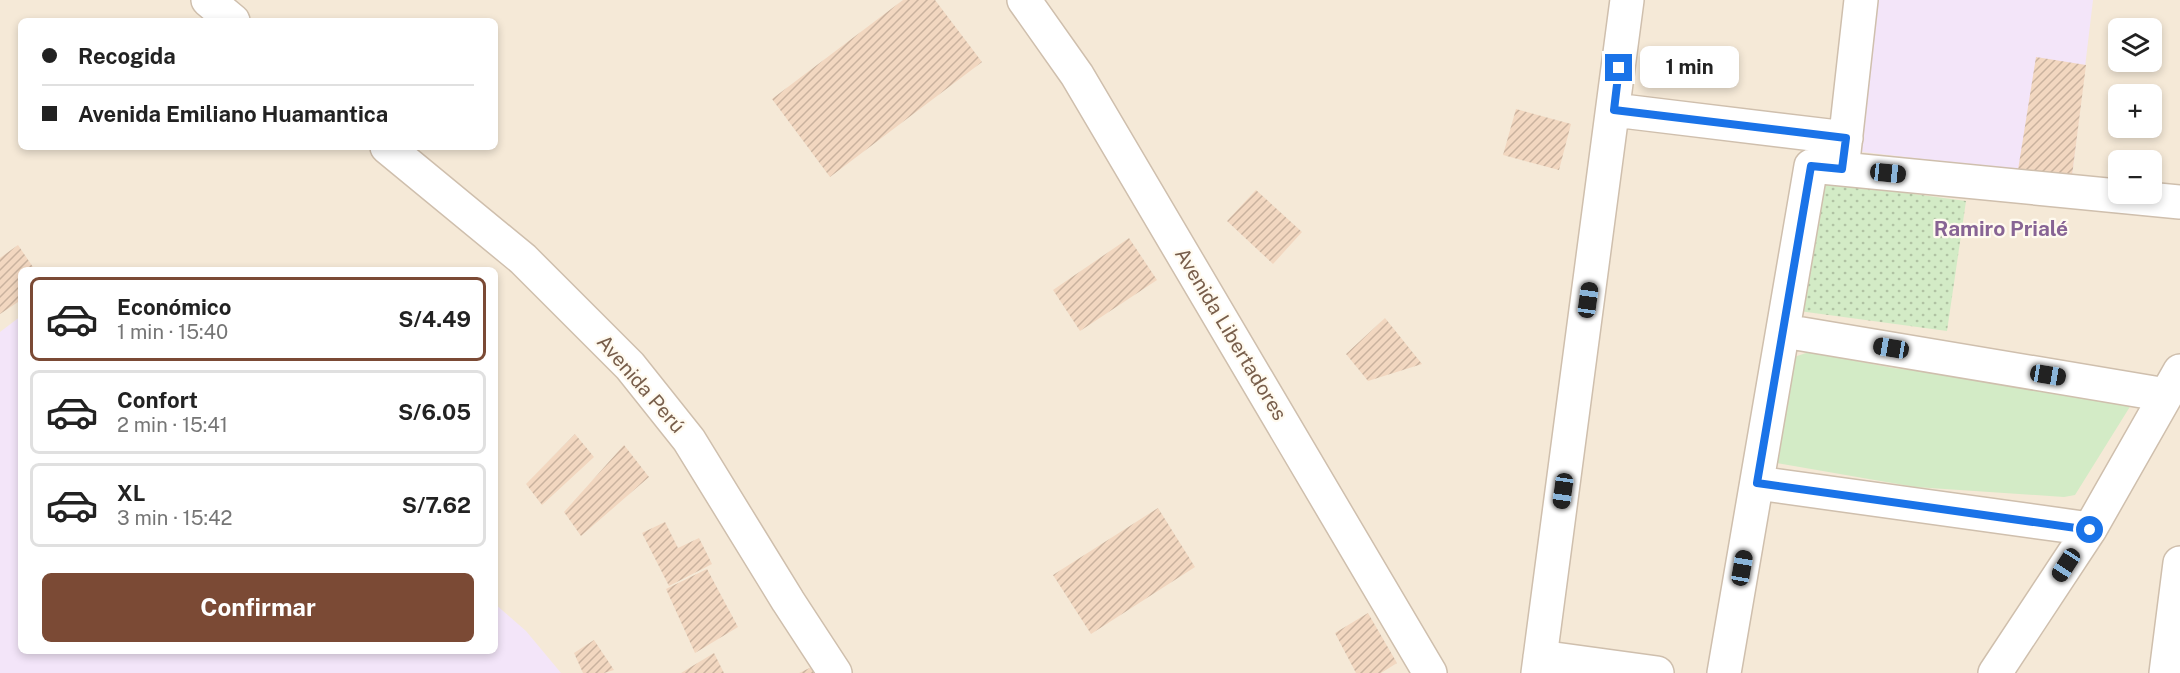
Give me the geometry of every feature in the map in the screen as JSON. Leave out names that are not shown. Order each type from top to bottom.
[{"type":"street","points":[[208,0],[229,18]]},
{"type":"street","name":"Avenida Libertadores","points":[[1024,0],[1077,75],[1430,673]]},
{"type":"street","points":[[1724,673],[1784,331],[1833,158],[1861,0]]},
{"type":"street","points":[[1624,2],[1614,110],[1539,665],[1657,673]]},
{"type":"street","points":[[1614,110],[1833,158],[2180,202]]},
{"type":"street","name":"Avenida Perú","points":[[391,150],[523,259],[630,366],[689,440],[835,673]]},
{"type":"street","points":[[1784,331],[2173,383],[2090,530],[1995,673]]},
{"type":"street","points":[[1757,483],[2090,530]]},
{"type":"street","points":[[2166,673],[2180,563]]},
{"type":"shaded area","points":[[0,0],[2180,0],[2180,673],[0,673]]},
{"type":"shaded area","points":[[1871,0],[2093,0],[2072,176],[1853,151]]},
{"type":"shaded area","points":[[18,318],[18,654],[498,654],[498,607],[526,631],[561,673],[0,673],[0,332]]},
{"type":"green space","points":[[1817,181],[1966,201],[1947,331],[1799,311]]},
{"type":"green space","points":[[1809,352],[1893,368],[2136,397],[2075,495],[2064,497],[1915,487],[1777,463],[1794,357]]},
{"type":"building","points":[[903,0],[935,0],[982,62],[830,177],[772,99]]},
{"type":"building","points":[[2036,57],[2086,65],[2072,176],[2018,170]]},
{"type":"building","points":[[1516,109],[1571,124],[1559,170],[1503,155]]},
{"type":"building","points":[[1256,190],[1302,232],[1273,264],[1227,221]]},
{"type":"building","points":[[1129,238],[1157,280],[1080,331],[1053,290]]},
{"type":"building","points":[[18,245],[33,267],[18,267],[18,302],[0,314],[0,258]]},
{"type":"building","points":[[1385,318],[1422,364],[1368,381],[1346,354]]},
{"type":"building","points":[[575,434],[594,457],[542,505],[526,484]]},
{"type":"building","points":[[624,445],[649,477],[581,536],[564,512]]},
{"type":"building","points":[[1158,508],[1195,567],[1091,634],[1053,575]]},
{"type":"building","points":[[665,522],[678,548],[699,538],[712,564],[669,586],[642,533]]},
{"type":"building","points":[[707,569],[738,627],[695,653],[666,589]]},
{"type":"building","points":[[1368,613],[1397,663],[1381,673],[1356,673],[1335,633]]},
{"type":"building","points":[[594,640],[614,670],[604,673],[583,673],[574,653]]},
{"type":"building","points":[[714,653],[724,673],[681,673]]},
{"type":"building","points":[[818,664],[821,673],[799,673]]},
{"type":"district","name":"Ramiro Prialé","points":[[2001,228]]},
{"type":"route","points":[[1619,68],[1614,110],[1846,138],[1842,169],[1811,166],[1757,483],[2090,530]]}]
